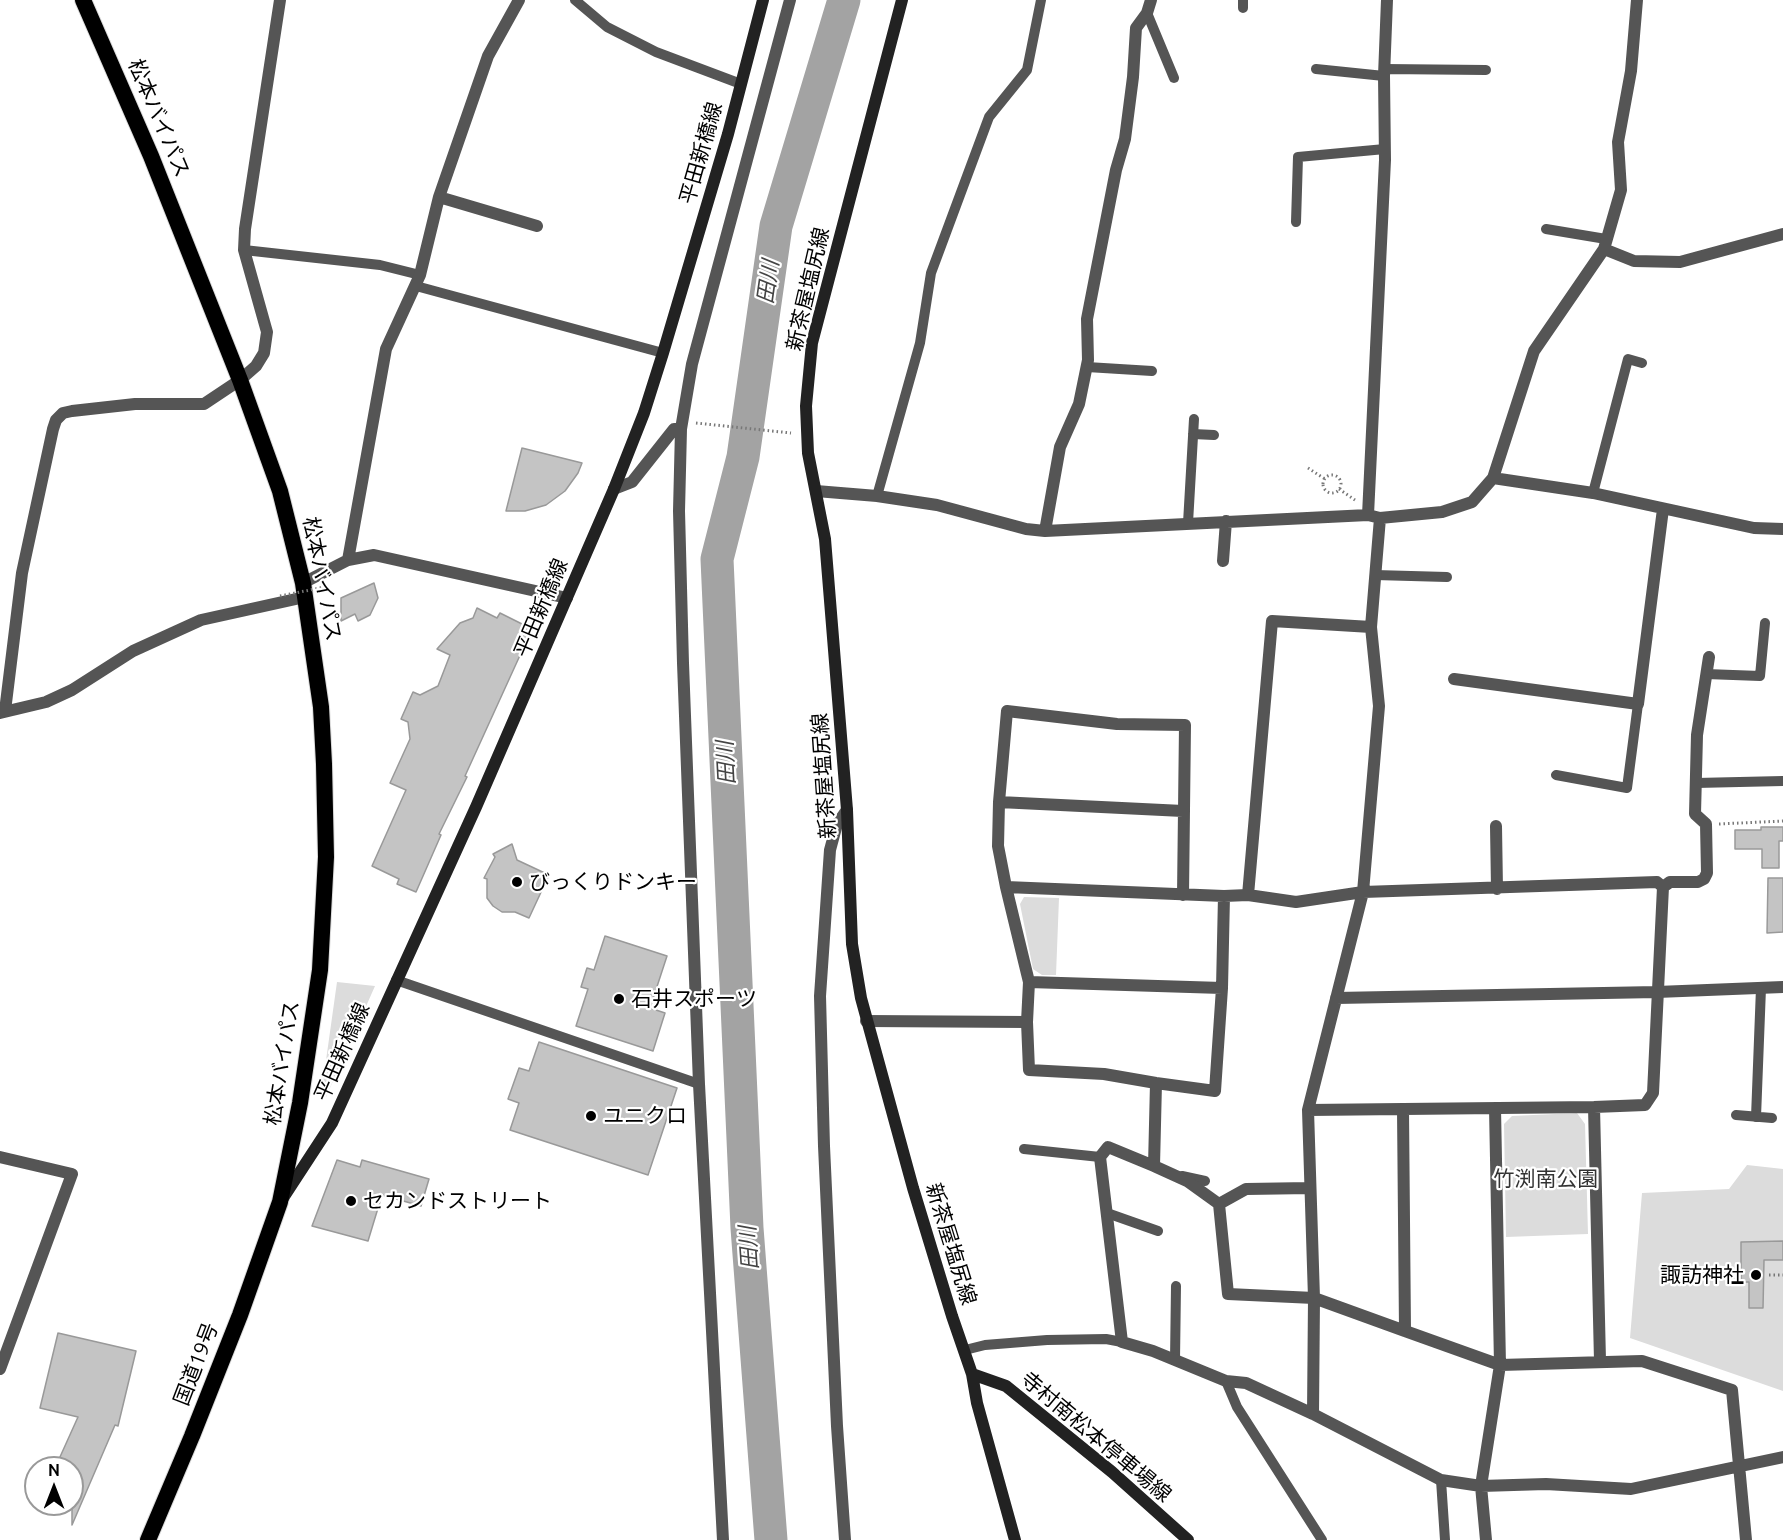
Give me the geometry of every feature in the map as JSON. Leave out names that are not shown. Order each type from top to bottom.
[{"type":"highway","name":"松本バイパス","points":[[83,0],[151,156],[240,380],[280,491],[304,590],[321,707],[327,857],[320,970],[300,1103],[280,1202]]},
{"type":"highway","name":"国道19号","points":[[148,1540],[240,1315],[280,1202]]},
{"type":"main road","name":"平田新橋線","points":[[280,1202],[332,1123],[476,807],[614,489],[644,414],[663,352],[728,134],[763,0]]},
{"type":"main road","name":"新茶屋塩尻線","points":[[902,0],[812,343],[806,406],[808,453],[825,539],[847,810],[852,944],[861,998],[916,1199],[972,1374],[977,1403],[1015,1540]]},
{"type":"main road","name":"寺村南松本停車場線","points":[[972,1374],[1006,1386],[1112,1472],[1188,1540]]},
{"type":"street","points":[[280,0],[244,250],[267,332],[264,353],[256,366],[240,380],[204,404],[124,405],[72,411],[56,420],[22,573],[3,712],[46,702],[72,690],[133,651],[201,620],[304,590],[348,560],[374,555],[567,598]]},
{"type":"street","points":[[348,560],[387,349],[418,280],[439,197],[488,56],[519,0]]},
{"type":"street","points":[[723,1540],[699,1084],[679,511],[692,364],[790,0]]},
{"type":"street","points":[[1045,531],[1060,447],[1078,404],[1087,367],[1087,319],[1116,170],[1125,139],[1133,76],[1136,27],[1147,13],[1152,0]]},
{"type":"street","points":[[1313,1414],[1314,1298],[1308,1110],[1363,892],[1379,706],[1371,627],[1375,575],[1374,516],[1387,0]]},
{"type":"street","points":[[816,491],[877,496],[937,506],[1026,529],[1045,531],[1442,512],[1472,502],[1493,478],[1534,351],[1605,244],[1621,190],[1618,142],[1631,71],[1637,0]]},
{"type":"street","points":[[439,197],[537,226]]},
{"type":"street","points":[[1605,244],[1634,261],[1680,262],[1783,234]]},
{"type":"street","points":[[614,489],[632,482],[674,429],[685,425]]},
{"type":"street","points":[[1493,478],[1593,493],[1754,528],[1783,529]]},
{"type":"street","points":[[1454,679],[1638,704],[1663,509]]},
{"type":"street","points":[[1223,561],[1226,521]]},
{"type":"street","points":[[1248,895],[1272,621],[1371,627]]},
{"type":"street","points":[[1662,888],[1670,882],[1698,882],[1704,879],[1707,873],[1706,824],[1695,814],[1697,735],[1709,657]]},
{"type":"street","points":[[1183,895],[1185,725],[1117,724],[1007,711],[999,802],[998,846],[1029,982],[1027,1022],[1029,1070],[1104,1074],[1215,1091],[1222,988],[1224,896]]},
{"type":"street","points":[[999,802],[1183,811]]},
{"type":"street","points":[[845,1540],[835,1368],[820,996],[830,850],[837,824],[847,810]]},
{"type":"street","points":[[1496,826],[1497,889]]},
{"type":"street","points":[[1006,888],[1183,895],[1248,895],[1296,902],[1363,892],[1657,882],[1662,888],[1653,1093],[1645,1105],[1308,1110]]},
{"type":"street","points":[[1029,982],[1222,988]]},
{"type":"street","points":[[1336,998],[1657,992],[1783,987]]},
{"type":"street","points":[[866,1021],[1027,1022]]},
{"type":"street","points":[[1154,1166],[1156,1083]]},
{"type":"street","points":[[1594,1107],[1600,1362]]},
{"type":"street","points":[[1486,1540],[1481,1486],[1500,1365],[1495,1108]]},
{"type":"street","points":[[1402,1110],[1406,1331]]},
{"type":"street","points":[[1746,1540],[1740,1465],[1732,1389],[1642,1361],[1500,1365],[1314,1298],[1228,1294],[1219,1204],[1187,1180],[1108,1147],[1100,1157],[1122,1342],[1153,1351],[1226,1381],[1246,1383],[1313,1414],[1441,1480],[1481,1486],[1546,1484],[1631,1488],[1740,1465],[1783,1457]]},
{"type":"street","points":[[0,1157],[72,1174],[0,1369]]},
{"type":"street","points":[[1219,1204],[1246,1189],[1310,1188]]},
{"type":"lane","points":[[575,0],[607,27],[656,52],[741,84]]},
{"type":"lane","points":[[877,496],[920,343],[931,273],[989,117],[1027,70],[1041,0]]},
{"type":"lane","points":[[1147,13],[1174,78]]},
{"type":"lane","points":[[1316,69],[1384,72],[1486,70]]},
{"type":"lane","points":[[1296,222],[1298,157],[1385,149]]},
{"type":"lane","points":[[1546,229],[1605,244]]},
{"type":"lane","points":[[244,250],[380,265],[418,280],[663,352]]},
{"type":"lane","points":[[1593,493],[1628,359],[1642,363]]},
{"type":"lane","points":[[1087,367],[1152,371]]},
{"type":"lane","points":[[1188,523],[1194,419]]},
{"type":"lane","points":[[1193,434],[1214,435]]},
{"type":"lane","points":[[1375,575],[1447,577]]},
{"type":"lane","points":[[1706,674],[1760,676],[1765,623]]},
{"type":"lane","points":[[1556,775],[1628,788],[1638,704]]},
{"type":"lane","points":[[1696,783],[1783,781]]},
{"type":"lane","points":[[396,980],[699,1084]]},
{"type":"lane","points":[[1756,1117],[1761,988]]},
{"type":"lane","points":[[1736,1115],[1772,1118]]},
{"type":"lane","points":[[1023,1149],[1100,1157]]},
{"type":"lane","points":[[1173,1175],[1205,1181]]},
{"type":"lane","points":[[1107,1214],[1158,1231]]},
{"type":"lane","points":[[1175,1360],[1176,1286]]},
{"type":"lane","points":[[965,1350],[985,1345],[1047,1340],[1106,1339],[1122,1342]]},
{"type":"lane","points":[[1226,1381],[1237,1407],[1322,1540]]},
{"type":"lane","points":[[1441,1480],[1445,1540]]},
{"type":"path","points":[[685,425],[793,433]]},
{"type":"path","points":[[1308,468],[1325,479]]},
{"type":"path","points":[[1329,476],[1337,477],[1341,482],[1340,488],[1333,492],[1328,491],[1323,484],[1325,479],[1329,476]]},
{"type":"path","points":[[280,596],[326,586]]},
{"type":"path","points":[[1706,824],[1783,821]]},
{"type":"path","points":[[1769,1275],[1783,1275]]},
{"type":"green space","points":[[1024,897],[1059,898],[1056,975],[1042,975],[1033,969],[1020,904]]},
{"type":"green space","points":[[337,982],[375,986],[326,1097],[321,1096]]},
{"type":"green space","name":"竹渕南公園","points":[[1577,1113],[1585,1124],[1588,1234],[1506,1237],[1504,1124],[1512,1116]]},
{"type":"green space","points":[[1747,1165],[1783,1169],[1783,1391],[1630,1338],[1642,1193],[1729,1189]]},
{"type":"building","points":[[522,448],[582,463],[565,491],[546,505],[525,511],[506,511]]},
{"type":"building","points":[[374,583],[378,598],[370,615],[358,621],[355,614],[341,621],[341,598]]},
{"type":"building","points":[[477,608],[497,618],[500,613],[532,629],[465,776],[467,777],[439,834],[441,835],[416,892],[397,884],[399,879],[372,866],[406,790],[390,783],[410,739],[408,722],[401,719],[413,692],[420,695],[438,686],[450,655],[437,649],[460,623],[473,618]]},
{"type":"building","points":[[1761,827],[1783,827],[1783,841],[1779,841],[1779,868],[1762,868],[1762,849],[1735,849],[1735,830],[1761,830]]},
{"type":"building","name":"びっくりドンキー","points":[[512,844],[517,860],[549,875],[529,918],[515,912],[502,912],[487,898],[487,879],[484,878],[495,857],[493,854]]},
{"type":"building","points":[[1768,878],[1783,878],[1783,932],[1767,933]]},
{"type":"building","name":"石井スポーツ","points":[[605,936],[667,956],[650,1008],[665,1013],[653,1051],[576,1026],[588,989],[581,987],[587,968],[594,970]]},
{"type":"building","name":"ユニクロ","points":[[539,1042],[677,1088],[648,1175],[510,1130],[519,1103],[508,1099],[519,1068],[529,1071]]},
{"type":"building","name":"セカンドストリート","points":[[337,1160],[360,1167],[362,1160],[429,1179],[421,1206],[382,1195],[368,1241],[312,1226]]},
{"type":"building","points":[[1783,1241],[1783,1260],[1764,1260],[1763,1308],[1749,1308],[1749,1282],[1741,1282],[1741,1242]]},
{"type":"building","points":[[58,1333],[136,1351],[118,1426],[115,1425],[84,1497],[84,1456],[60,1456],[78,1417],[40,1408]]},
{"type":"waterway","name":"田川","points":[[771,1540],[747,1228],[717,559],[743,457],[776,226],[844,0]]},
{"type":"place","name":"びっくりドンキー","points":[[517,882]]},
{"type":"place","name":"石井スポーツ","points":[[619,999]]},
{"type":"place","name":"ユニクロ","points":[[591,1116]]},
{"type":"place","name":"セカンドストリート","points":[[351,1201]]},
{"type":"place","name":"諏訪神社","points":[[1756,1275]]}]
